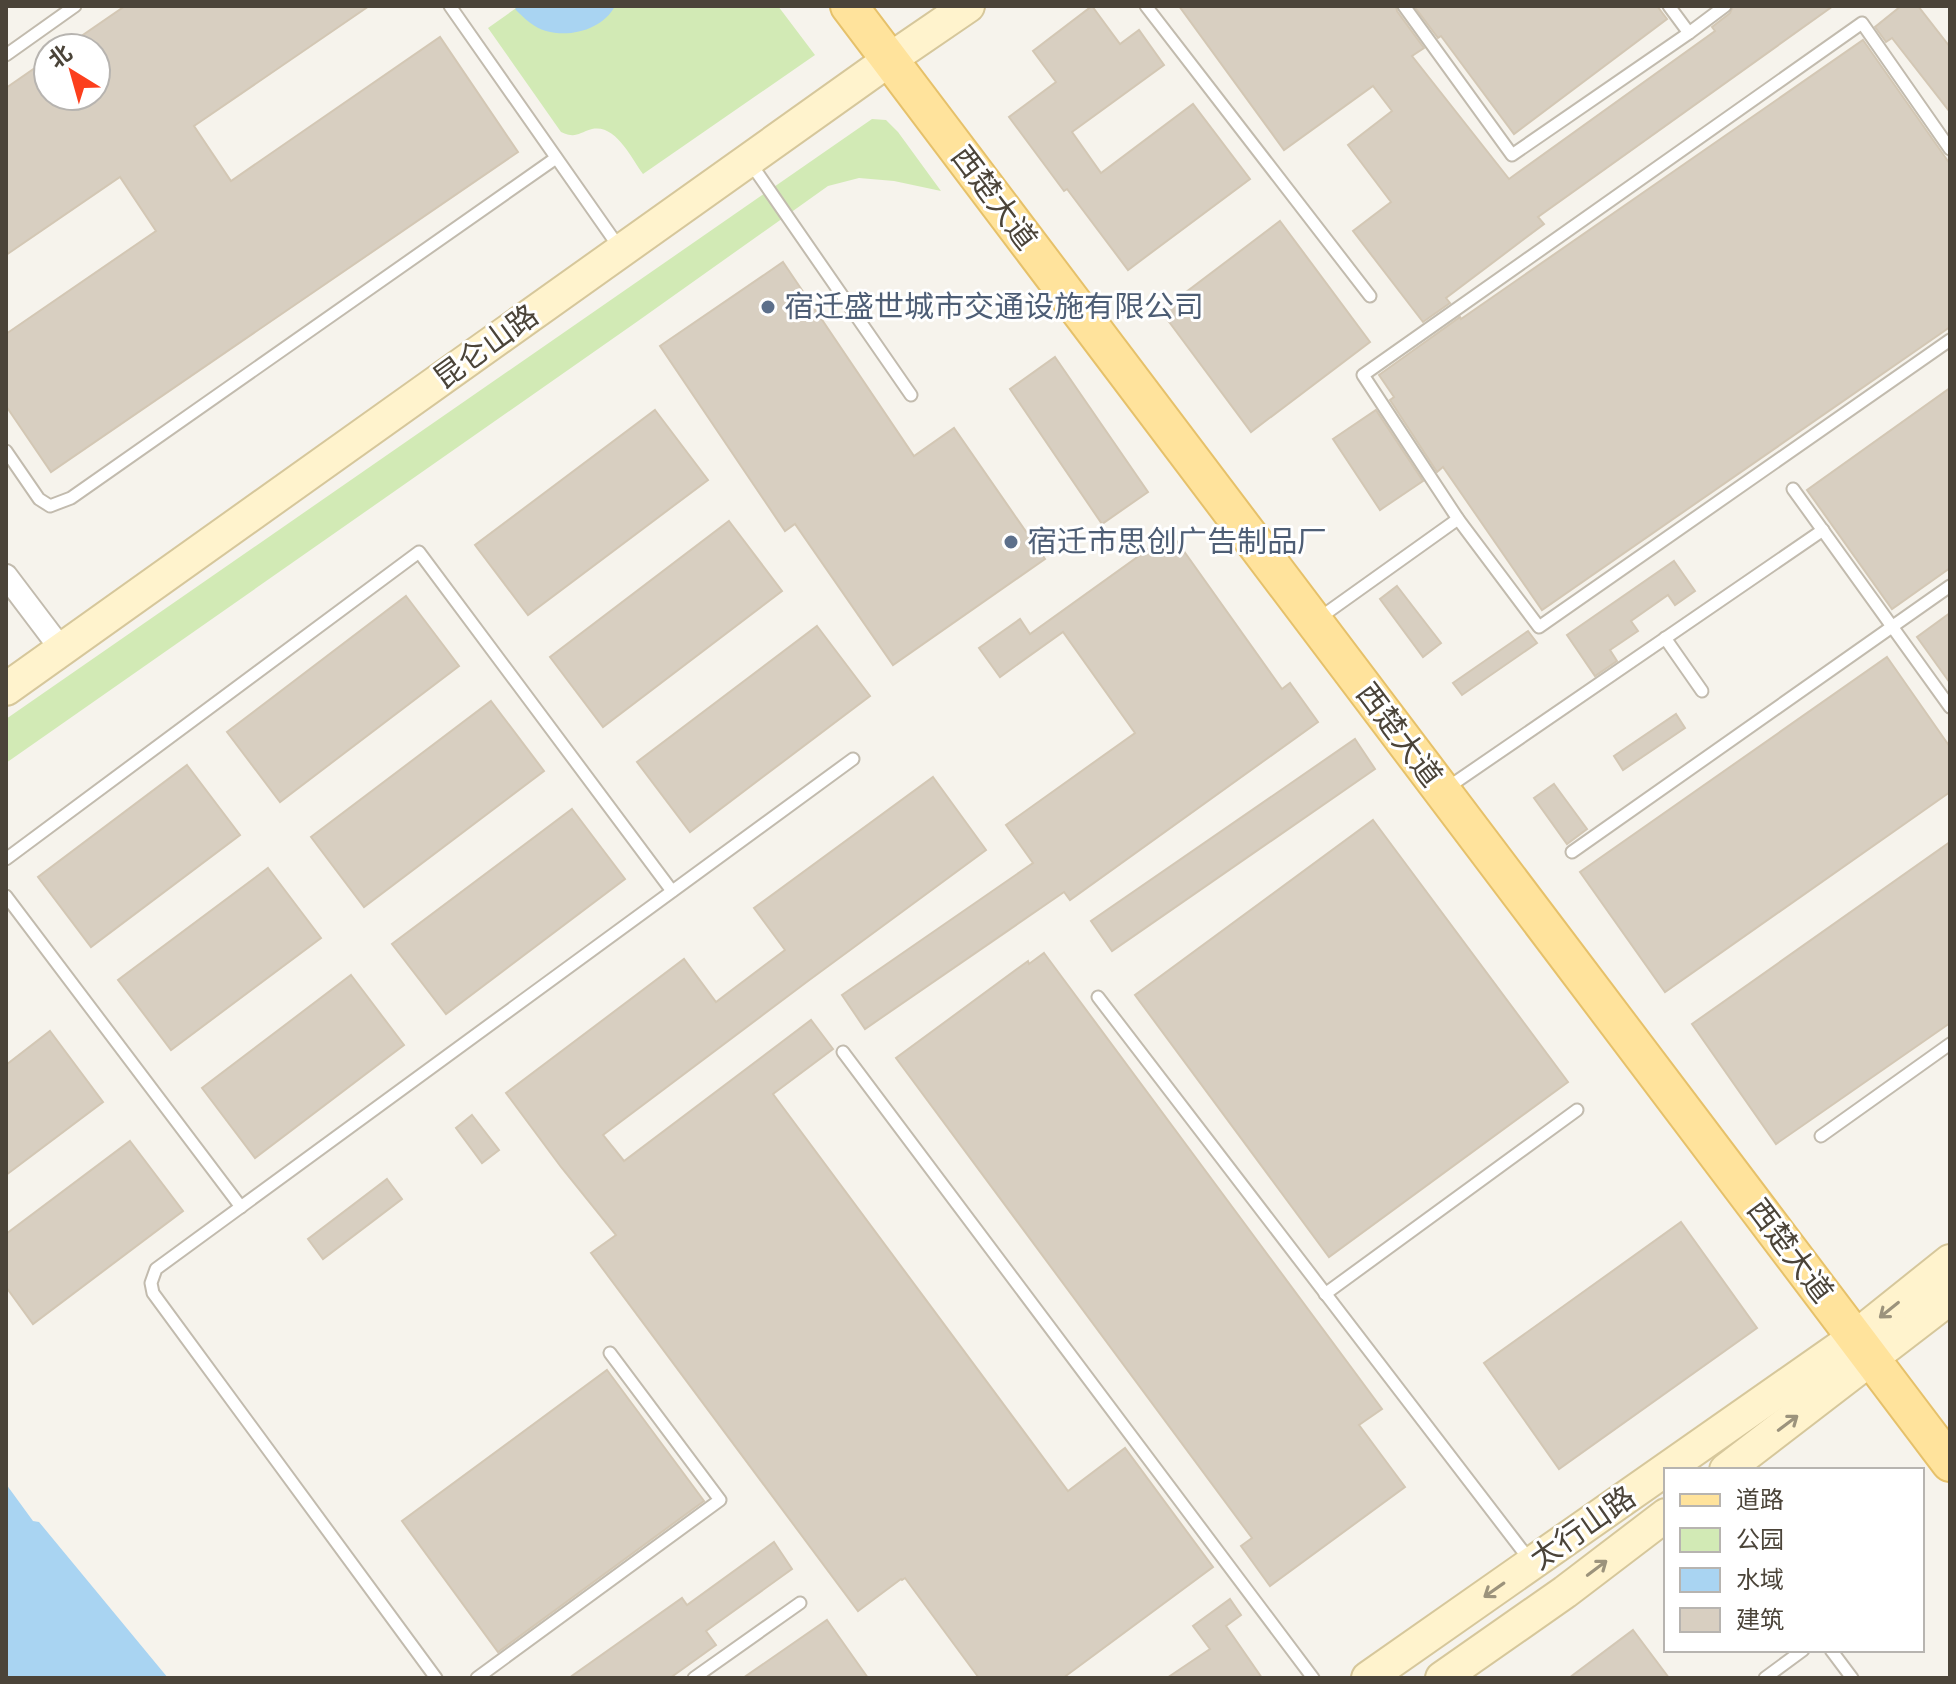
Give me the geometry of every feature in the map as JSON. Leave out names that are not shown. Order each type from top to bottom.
[{"type":"main road","name":"西楚大道","points":[[849,6],[1950,1463]]},
{"type":"street","name":"昆仑山路","points":[[6,689],[968,6]]},
{"type":"street","points":[[6,576],[62,650]]},
{"type":"street","name":"太行山路","points":[[1728,1468],[1863,1348],[1950,1261]]},
{"type":"street","name":"太行山路","points":[[1678,1468],[1863,1348],[1950,1298]]},
{"type":"street","name":"太行山路","points":[[1368,1678],[1532,1563],[1664,1477]]},
{"type":"street","name":"太行山路","points":[[1442,1678],[1565,1592],[1664,1517]]},
{"type":"lane","points":[[6,55],[75,6]]},
{"type":"lane","points":[[450,6],[621,251]]},
{"type":"lane","points":[[1146,6],[1370,296]]},
{"type":"lane","points":[[1404,6],[1512,155],[1725,6]]},
{"type":"lane","points":[[1669,6],[1689,33]]},
{"type":"lane","points":[[1950,149],[1862,23],[1363,375],[1458,519],[1539,627],[1950,340]]},
{"type":"lane","points":[[6,451],[39,499],[50,506],[71,498],[556,158]]},
{"type":"lane","points":[[748,160],[911,395]]},
{"type":"lane","points":[[1793,489],[1950,707]]},
{"type":"lane","points":[[1314,622],[1458,519]]},
{"type":"lane","points":[[1442,791],[1823,530]]},
{"type":"lane","points":[[6,859],[419,552],[672,891]]},
{"type":"lane","points":[[1572,852],[1950,586]]},
{"type":"lane","points":[[1665,638],[1702,691]]},
{"type":"lane","points":[[436,1678],[153,1293],[151,1283],[156,1269],[853,759]]},
{"type":"lane","points":[[6,896],[241,1207]]},
{"type":"lane","points":[[1098,997],[1532,1563]]},
{"type":"lane","points":[[1821,1136],[1950,1044]]},
{"type":"lane","points":[[843,1052],[1313,1678]]},
{"type":"lane","points":[[1325,1294],[1577,1110]]},
{"type":"lane","points":[[477,1678],[720,1500],[610,1353]]},
{"type":"lane","points":[[694,1678],[800,1603]]},
{"type":"lane","points":[[1765,1678],[1800,1652]]},
{"type":"lane","points":[[1832,1652],[1852,1678]]},
{"type":"green space","points":[[519,6],[778,6],[815,55],[643,174],[622,144],[608,132],[592,129],[574,135],[561,132],[488,28]]},
{"type":"green space","points":[[872,119],[886,120],[898,132],[941,191],[894,181],[859,178],[828,186],[6,763],[6,719]]},
{"type":"water","points":[[519,6],[615,6],[603,21],[594,26],[576,32],[556,33],[537,28],[515,9]]},
{"type":"water","points":[[6,1484],[33,1521],[39,1522],[168,1678],[6,1678]]},
{"type":"building","points":[[125,6],[369,6],[194,126],[231,181],[440,37],[518,152],[51,472],[6,406],[6,334],[156,231],[120,177],[6,255],[6,88],[32,70],[32,112],[112,112],[112,32],[87,32]]},
{"type":"building","points":[[1092,6],[1120,44],[1139,30],[1164,65],[1072,132],[1101,173],[1193,104],[1250,179],[1128,270],[1009,117],[1056,82],[1033,51]]},
{"type":"building","points":[[1179,6],[1396,6],[1424,48],[1412,56],[1509,179],[1715,31],[1712,27],[1730,13],[1733,6],[1833,6],[1538,217],[1544,224],[1446,298],[1450,303],[1423,322],[1353,231],[1391,202],[1348,145],[1392,111],[1373,86],[1284,150]]},
{"type":"building","points":[[1414,6],[1657,6],[1667,19],[1514,134],[1441,36],[1438,38]]},
{"type":"building","points":[[1901,6],[1918,6],[1950,47],[1950,112],[1892,38],[1886,42],[1875,27]]},
{"type":"building","points":[[1863,40],[1950,164],[1950,327],[1542,610],[1443,467],[1437,472],[1390,400],[1394,397],[1379,375]]},
{"type":"building","points":[[1280,221],[1370,342],[1251,432],[1161,311]]},
{"type":"building","points":[[783,262],[914,456],[954,428],[1045,559],[893,665],[795,524],[785,531],[660,346]]},
{"type":"building","points":[[1055,357],[1148,492],[1102,524],[1010,389]]},
{"type":"building","points":[[1950,388],[1950,568],[1892,609],[1807,490]]},
{"type":"building","points":[[655,410],[708,480],[528,615],[475,545]]},
{"type":"building","points":[[1376,410],[1423,481],[1380,510],[1333,439]]},
{"type":"building","points":[[729,521],[782,591],[603,727],[550,657]]},
{"type":"building","points":[[1171,533],[1282,689],[1290,683],[1318,722],[1070,900],[1064,892],[865,1029],[842,995],[1033,863],[1006,825],[1135,733],[1063,632],[1000,677],[979,648],[1020,619],[1030,634]]},
{"type":"building","points":[[1674,561],[1695,591],[1675,605],[1668,595],[1631,621],[1638,631],[1610,650],[1617,661],[1595,676],[1567,635]]},
{"type":"building","points":[[1397,586],[1441,643],[1423,657],[1380,599]]},
{"type":"building","points":[[406,596],[459,666],[280,802],[227,732]]},
{"type":"building","points":[[1950,613],[1950,683],[1917,637]]},
{"type":"building","points":[[817,626],[870,696],[690,832],[637,762]]},
{"type":"building","points":[[1528,631],[1537,643],[1462,695],[1453,683]]},
{"type":"building","points":[[1887,657],[1950,747],[1950,792],[1665,992],[1580,872]]},
{"type":"building","points":[[491,701],[544,771],[364,907],[311,837]]},
{"type":"building","points":[[1676,714],[1685,728],[1623,770],[1614,756]]},
{"type":"building","points":[[1355,739],[1375,769],[1112,951],[1091,921]]},
{"type":"building","points":[[187,765],[240,835],[91,947],[38,877]]},
{"type":"building","points":[[933,777],[986,850],[603,1135],[624,1161],[811,1020],[833,1049],[773,1094],[1068,1491],[1125,1448],[1213,1567],[1063,1678],[979,1678],[905,1578],[858,1611],[591,1253],[616,1235],[506,1093],[684,959],[716,1002],[785,950],[754,908]]},
{"type":"building","points":[[1554,784],[1587,829],[1567,844],[1534,798]]},
{"type":"building","points":[[572,809],[625,879],[446,1014],[392,944]]},
{"type":"building","points":[[1373,820],[1568,1082],[1329,1257],[1135,995]]},
{"type":"building","points":[[1950,842],[1950,1023],[1776,1144],[1692,1024]]},
{"type":"building","points":[[268,868],[321,938],[171,1050],[118,980]]},
{"type":"building","points":[[1044,953],[1382,1409],[1359,1425],[1405,1487],[1270,1586],[1241,1546],[1252,1538],[896,1058],[1028,961],[1029,964]]},
{"type":"building","points":[[351,975],[404,1045],[255,1158],[202,1088]]},
{"type":"building","points":[[50,1031],[103,1102],[6,1175],[6,1065]]},
{"type":"building","points":[[472,1115],[499,1150],[482,1163],[456,1128]]},
{"type":"building","points":[[130,1141],[183,1211],[33,1324],[6,1287],[6,1234]]},
{"type":"building","points":[[387,1179],[402,1199],[323,1259],[308,1239]]},
{"type":"building","points":[[1681,1222],[1757,1328],[1559,1469],[1484,1363]]},
{"type":"building","points":[[607,1370],[704,1501],[498,1652],[402,1521]]},
{"type":"building","points":[[774,1542],[792,1569],[706,1631],[716,1645],[670,1678],[569,1678],[682,1598],[687,1605]]},
{"type":"building","points":[[1230,1599],[1241,1615],[1226,1626],[1262,1678],[1167,1678],[1210,1649],[1193,1626]]},
{"type":"building","points":[[827,1620],[868,1678],[743,1678]]},
{"type":"building","points":[[1633,1630],[1669,1678],[1569,1678]]},
{"type":"place","name":"宿迁盛世城市交通设施有限公司","points":[[768,307]]},
{"type":"place","name":"宿迁市思创广告制品厂","points":[[1011,542]]}]
